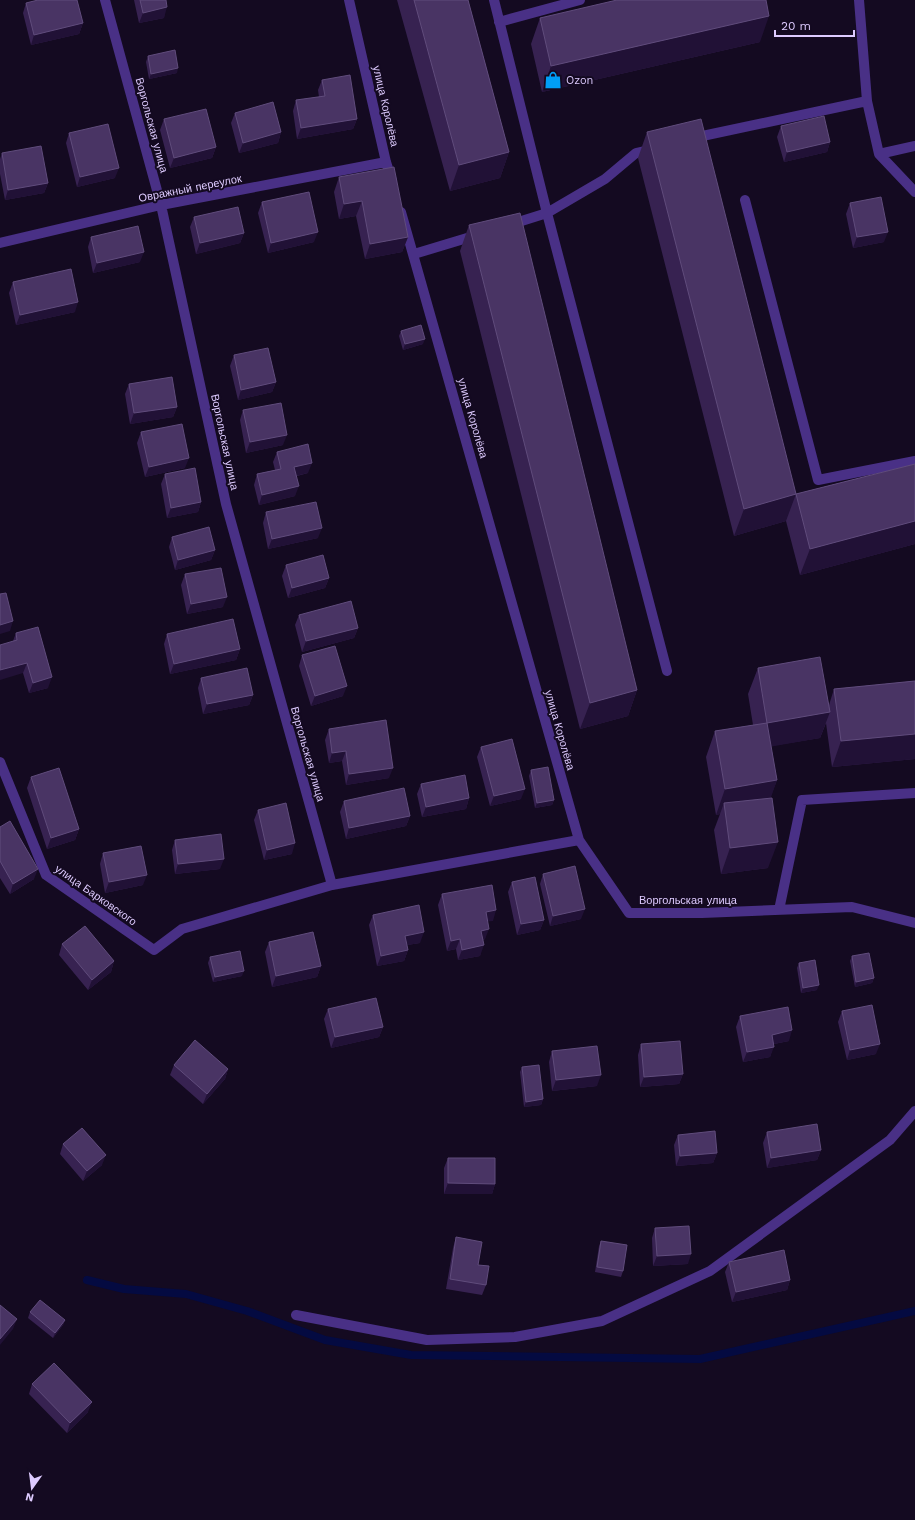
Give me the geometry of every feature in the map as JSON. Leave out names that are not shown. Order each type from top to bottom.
[{"type":"street","name":"Воргольская улица","points":[[104,0],[161,205],[226,504],[332,886]]},
{"type":"street","name":"улица Королёва","points":[[349,0],[386,162],[395,190]]},
{"type":"street","points":[[494,0],[547,213],[667,671]]},
{"type":"street","points":[[499,22],[580,0]]},
{"type":"street","points":[[859,0],[867,101],[879,154],[915,192]]},
{"type":"street","points":[[681,141],[703,135],[867,101]]},
{"type":"street","points":[[503,227],[547,213],[605,179],[636,154],[666,145]]},
{"type":"street","points":[[879,154],[915,146]]},
{"type":"street","name":"Овражный переулок","points":[[0,243],[161,205],[386,162]]},
{"type":"street","points":[[745,200],[818,480],[915,461]]},
{"type":"street","name":"улица Королёва","points":[[399,205],[579,840]]},
{"type":"street","points":[[414,254],[488,231]]},
{"type":"street","name":"улица Барковского","points":[[0,762],[46,875],[154,950],[182,929],[332,886]]},
{"type":"street","points":[[779,910],[802,800],[915,793]]},
{"type":"street","name":"Воргольская улица","points":[[579,840],[629,913],[702,914],[852,907],[915,923]]},
{"type":"street","points":[[332,886],[579,840]]},
{"type":"street","points":[[296,1315],[427,1340],[515,1337],[602,1321],[710,1271],[890,1140],[915,1111]]},
{"type":"building","points":[[38,0],[77,0],[83,23],[34,35],[26,3]]},
{"type":"building","points":[[140,0],[166,0],[167,7],[143,13]]},
{"type":"building","points":[[414,0],[468,0],[509,152],[459,165]]},
{"type":"building","points":[[617,0],[766,0],[769,16],[551,66],[540,18]]},
{"type":"building","points":[[175,50],[178,68],[151,74],[148,56]]},
{"type":"building","points":[[350,75],[357,119],[301,128],[296,100],[325,96],[322,80]]},
{"type":"building","points":[[273,102],[281,132],[243,143],[235,113]]},
{"type":"building","points":[[206,109],[216,147],[174,158],[164,119]]},
{"type":"building","points":[[824,116],[830,142],[787,152],[781,126]]},
{"type":"building","points":[[701,119],[796,494],[744,509],[647,132]]},
{"type":"building","points":[[108,124],[119,168],[80,177],[69,133]]},
{"type":"building","points":[[41,146],[48,183],[8,190],[2,153]]},
{"type":"building","points":[[394,167],[408,237],[370,244],[362,201],[344,204],[339,177]]},
{"type":"building","points":[[309,192],[318,232],[271,243],[262,202]]},
{"type":"building","points":[[881,197],[888,232],[857,237],[850,203]]},
{"type":"building","points":[[238,207],[244,233],[200,243],[194,217]]},
{"type":"building","points":[[520,213],[637,690],[590,703],[469,225]]},
{"type":"building","points":[[138,226],[144,252],[97,263],[91,237]]},
{"type":"building","points":[[71,269],[78,302],[20,315],[13,282]]},
{"type":"building","points":[[421,325],[425,339],[405,344],[401,331]]},
{"type":"building","points":[[268,348],[276,382],[241,390],[234,355]]},
{"type":"building","points":[[172,377],[177,407],[134,413],[129,384]]},
{"type":"building","points":[[281,403],[287,435],[250,442],[243,410]]},
{"type":"building","points":[[182,424],[189,458],[149,467],[141,432]]},
{"type":"building","points":[[308,444],[312,463],[294,467],[299,486],[262,495],[257,474],[281,469],[277,452]]},
{"type":"building","points":[[915,464],[915,521],[810,549],[796,494]]},
{"type":"building","points":[[195,468],[201,502],[171,508],[165,474]]},
{"type":"building","points":[[316,502],[322,528],[272,539],[266,512]]},
{"type":"building","points":[[209,527],[215,550],[178,560],[172,537]]},
{"type":"building","points":[[323,555],[329,578],[292,588],[286,565]]},
{"type":"building","points":[[221,568],[227,597],[191,604],[185,574]]},
{"type":"building","points":[[6,593],[13,621],[0,625],[0,594]]},
{"type":"building","points":[[351,601],[358,628],[306,641],[299,615]]},
{"type":"building","points":[[233,619],[240,649],[174,664],[167,634]]},
{"type":"building","points":[[38,627],[52,677],[33,683],[27,663],[0,670],[0,645],[17,640],[16,633]]},
{"type":"building","points":[[335,646],[347,686],[315,696],[302,655]]},
{"type":"building","points":[[820,657],[830,712],[767,723],[758,668]]},
{"type":"building","points":[[247,668],[253,695],[207,704],[201,678]]},
{"type":"building","points":[[915,681],[915,734],[841,741],[834,689]]},
{"type":"building","points":[[386,720],[393,768],[349,774],[346,751],[332,753],[329,729]]},
{"type":"building","points":[[767,723],[777,780],[725,789],[715,731]]},
{"type":"building","points":[[512,739],[525,789],[494,796],[481,747]]},
{"type":"building","points":[[548,767],[554,800],[537,803],[531,770]]},
{"type":"building","points":[[59,768],[79,829],[51,838],[31,777]]},
{"type":"building","points":[[465,775],[469,798],[426,807],[421,784]]},
{"type":"building","points":[[404,788],[410,816],[349,828],[344,801]]},
{"type":"building","points":[[772,798],[778,842],[730,848],[724,803]]},
{"type":"building","points":[[286,803],[295,843],[267,850],[258,810]]},
{"type":"building","points":[[10,821],[38,869],[13,884],[0,861],[0,827]]},
{"type":"building","points":[[221,834],[224,859],[178,864],[175,840]]},
{"type":"building","points":[[141,846],[147,875],[109,882],[103,853]]},
{"type":"building","points":[[575,866],[585,909],[553,916],[543,874]]},
{"type":"building","points":[[535,877],[544,920],[521,924],[512,882]]},
{"type":"building","points":[[492,885],[496,910],[486,912],[489,929],[481,931],[484,945],[462,950],[460,939],[451,941],[442,894]]},
{"type":"building","points":[[419,905],[424,932],[405,936],[408,950],[381,956],[373,915]]},
{"type":"building","points":[[85,926],[114,961],[92,980],[62,944]]},
{"type":"building","points":[[313,932],[321,966],[276,976],[269,942]]},
{"type":"building","points":[[240,951],[244,971],[215,977],[210,957]]},
{"type":"building","points":[[869,953],[874,978],[856,982],[852,956]]},
{"type":"building","points":[[815,960],[819,985],[803,988],[799,963]]},
{"type":"building","points":[[376,998],[383,1027],[335,1037],[328,1009]]},
{"type":"building","points":[[872,1005],[880,1044],[850,1050],[842,1011]]},
{"type":"building","points":[[788,1007],[792,1030],[772,1035],[774,1047],[747,1052],[740,1016]]},
{"type":"building","points":[[195,1040],[228,1069],[207,1094],[174,1065]]},
{"type":"building","points":[[680,1041],[683,1074],[644,1077],[641,1044]]},
{"type":"building","points":[[597,1046],[601,1075],[556,1080],[552,1051]]},
{"type":"building","points":[[539,1065],[543,1099],[526,1102],[522,1067]]},
{"type":"building","points":[[817,1124],[821,1150],[771,1158],[767,1132]]},
{"type":"building","points":[[82,1128],[106,1155],[87,1171],[63,1144]]},
{"type":"building","points":[[715,1131],[717,1153],[680,1156],[678,1135]]},
{"type":"building","points":[[448,1158],[495,1158],[495,1184],[448,1183]]},
{"type":"building","points":[[689,1226],[691,1254],[657,1256],[655,1228]]},
{"type":"building","points":[[456,1237],[482,1242],[478,1265],[489,1266],[486,1285],[450,1279]]},
{"type":"building","points":[[601,1241],[627,1245],[623,1271],[597,1267]]},
{"type":"building","points":[[784,1250],[790,1280],[736,1292],[729,1262]]},
{"type":"building","points":[[40,1300],[65,1320],[55,1333],[30,1312]]},
{"type":"building","points":[[0,1305],[17,1319],[0,1339]]},
{"type":"building","points":[[54,1363],[92,1402],[70,1423],[32,1384]]},
{"type":"waterway","points":[[87,1280],[124,1289],[186,1294],[247,1311],[325,1340],[411,1355],[700,1359],[915,1311]]},
{"type":"place","name":"Ozon","points":[[553,80]]}]
